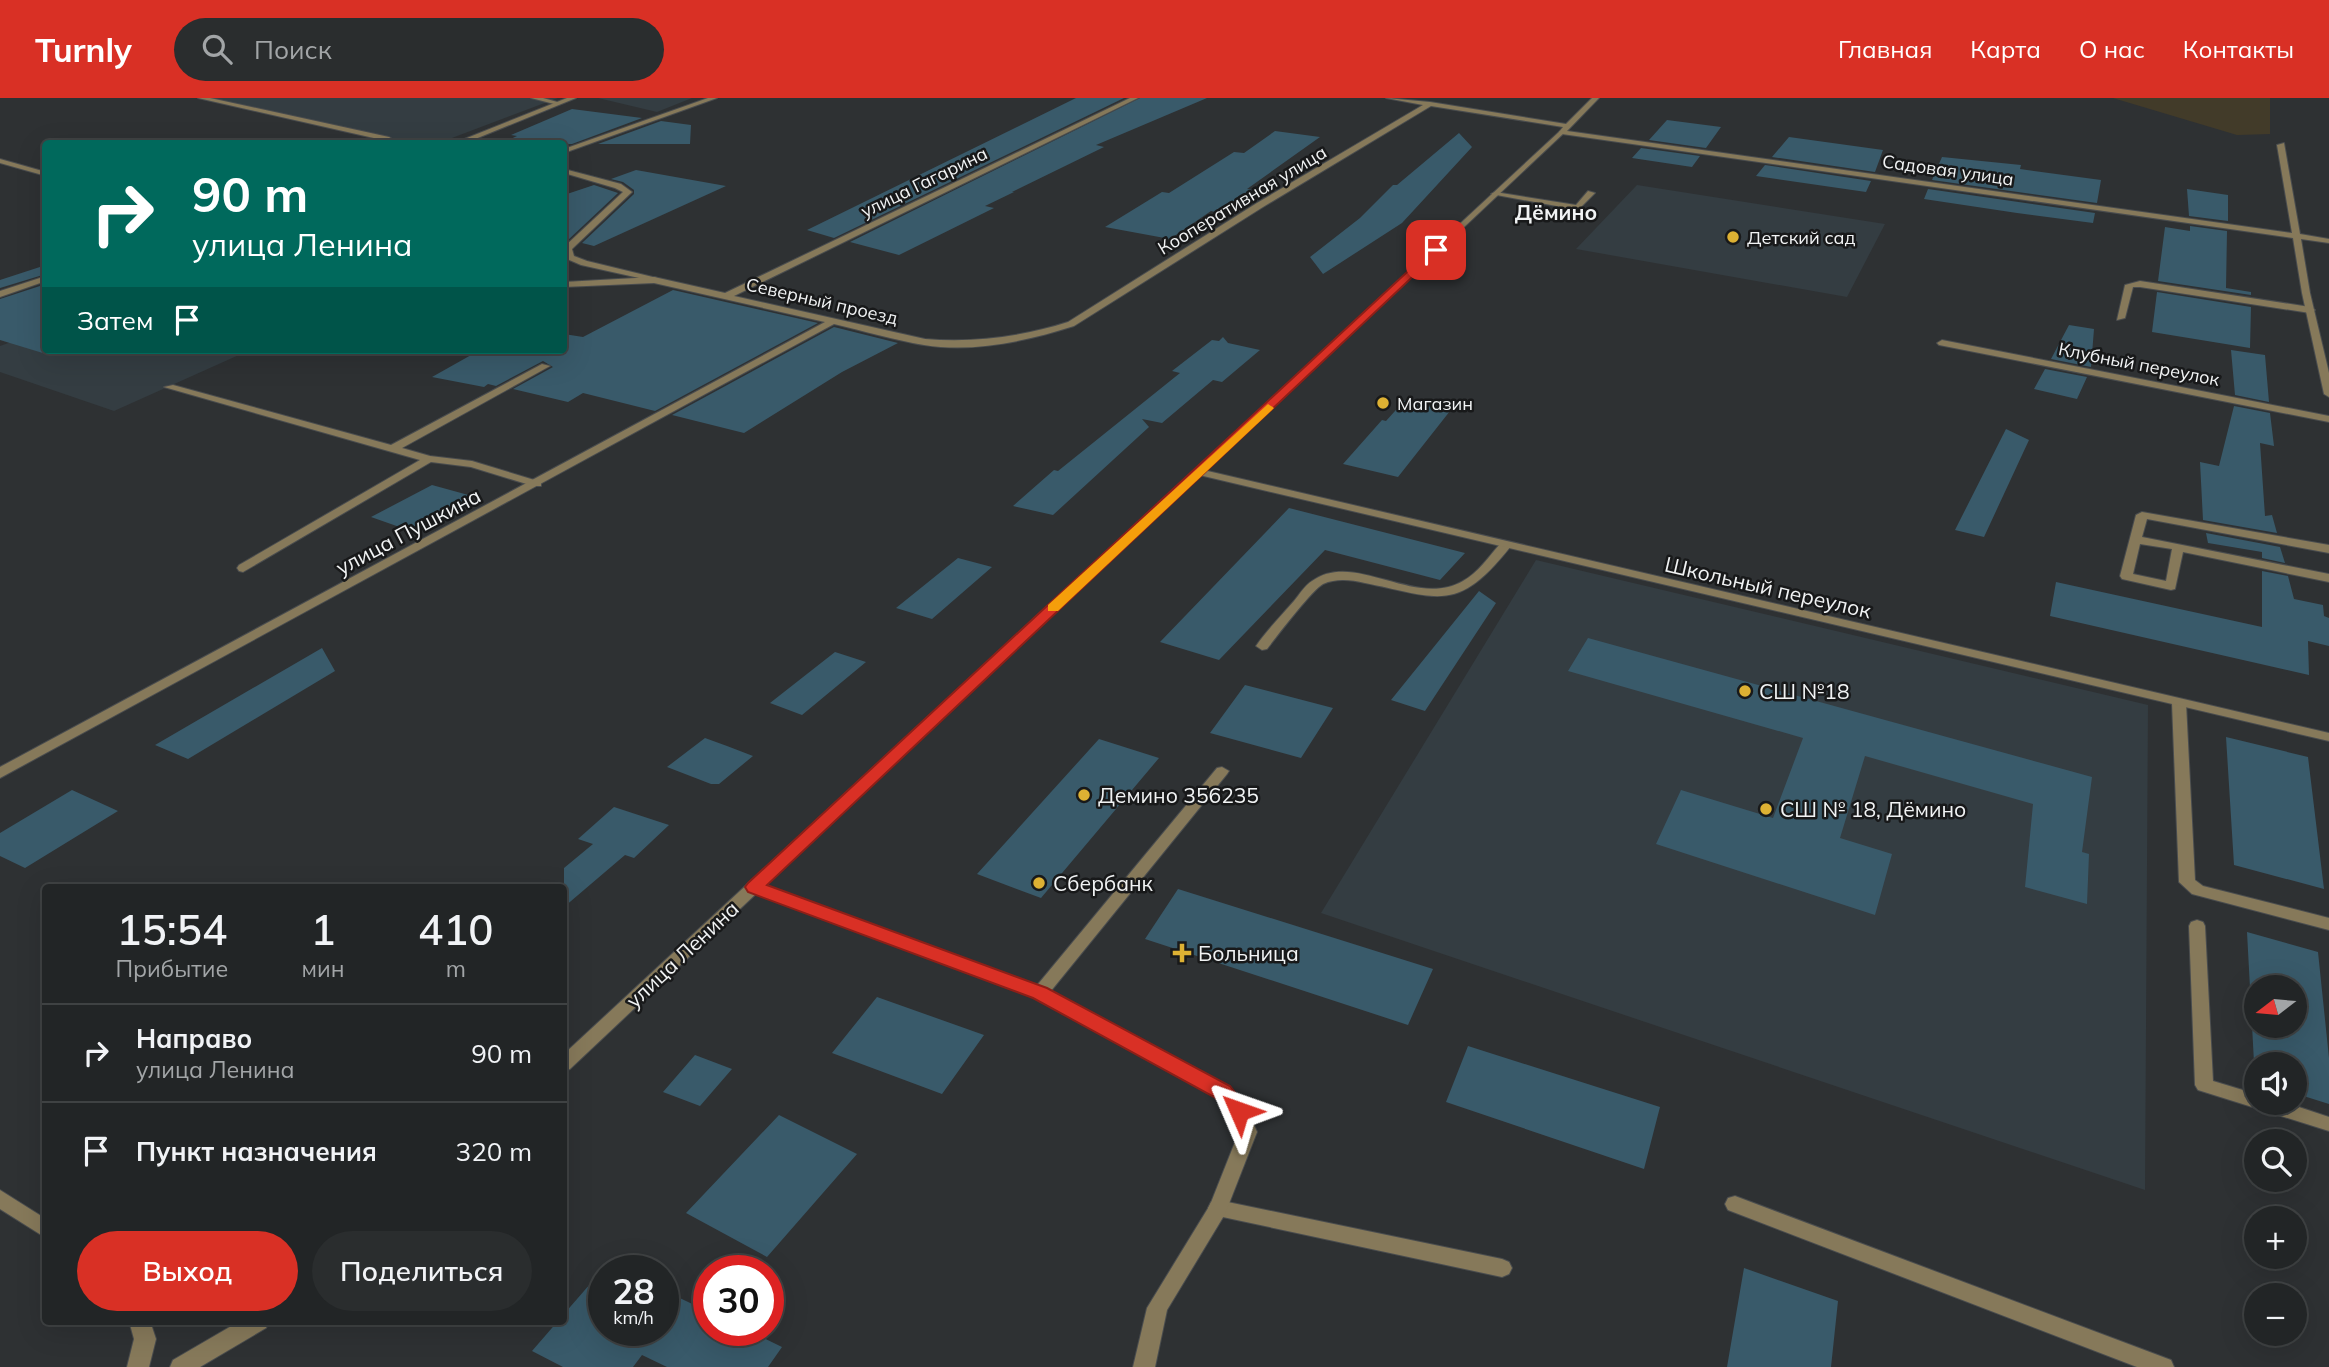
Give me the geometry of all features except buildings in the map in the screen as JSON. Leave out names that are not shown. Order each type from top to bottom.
[{"type":"street","points":[[201,98],[391,140]]},
{"type":"street","points":[[534,98],[558,103]]},
{"type":"street","points":[[465,140],[573,98]]},
{"type":"street","points":[[567,150],[714,98]]},
{"type":"street","name":"улица Гагарина","points":[[728,295],[1135,98]]},
{"type":"street","name":"Садовая улица","points":[[1389,98],[1565,129],[2329,240]]},
{"type":"street","name":"улица Ленина","points":[[567,1061],[1596,98]]},
{"type":"street","name":"Кооперативная улица","points":[[1071,324],[1261,205],[1430,104]]},
{"type":"street","points":[[2281,145],[2309,310],[2329,394]]},
{"type":"street","points":[[0,161],[42,173]]},
{"type":"street","points":[[567,172],[618,186],[628,192],[568,247],[570,257],[584,264],[654,281]]},
{"type":"street","points":[[1495,194],[1578,208],[1591,193]]},
{"type":"street","points":[[0,294],[42,279]]},
{"type":"street","name":"Северный проезд","points":[[567,284],[654,281],[728,295],[925,342],[950,344],[1006,341],[1071,324]]},
{"type":"street","points":[[2120,318],[2129,285],[2140,284],[2309,310]]},
{"type":"street","name":"улица Пушкина","points":[[0,773],[834,321]]},
{"type":"street","name":"Клубный переулок","points":[[1942,343],[2329,419]]},
{"type":"street","points":[[394,448],[545,366]]},
{"type":"street","points":[[169,387],[429,459],[472,464],[537,484]]},
{"type":"street","points":[[243,568],[429,459]]},
{"type":"street","name":"Школьный переулок","points":[[1199,472],[1505,546],[2329,737]]},
{"type":"street","points":[[2178,547],[2172,586],[2126,576],[2138,540],[2142,515],[2329,549]]},
{"type":"street","points":[[2138,540],[2329,578]]},
{"type":"street","points":[[1262,646],[1316,583],[1327,576],[1346,575],[1413,592],[1443,593],[1467,585],[1505,546]]},
{"type":"street","points":[[2179,703],[2187,881],[2198,890],[2329,924]]},
{"type":"street","points":[[1040,993],[1222,771]]},
{"type":"street","points":[[754,887],[1040,993],[1223,1092],[1239,1111],[1248,1132],[1218,1208],[1157,1308],[1144,1367]]},
{"type":"street","points":[[2197,926],[2204,1085],[2244,1098]]},
{"type":"street","points":[[2300,1115],[2329,1124]]},
{"type":"street","points":[[0,1198],[42,1227]]},
{"type":"street","points":[[1735,1204],[2163,1367]]},
{"type":"street","points":[[1218,1208],[1502,1268]]},
{"type":"street","points":[[138,1367],[145,1339],[140,1325]]},
{"type":"street","points":[[181,1367],[252,1325]]},
{"type":"shaded area","points":[[212,98],[558,98],[447,140],[398,140]]},
{"type":"shaded area","points":[[598,98],[692,98],[657,112]]},
{"type":"shaded area","points":[[2113,98],[2270,98],[2270,134],[2237,135]]},
{"type":"shaded area","name":"Детский сад","points":[[1637,185],[1885,224],[1847,297],[1576,249]]},
{"type":"shaded area","points":[[42,331],[42,354],[241,354],[114,411],[0,372],[0,346]]},
{"type":"shaded area","name":"СШ № 18, Дёмино","points":[[1536,560],[2148,705],[2145,1190],[1321,913]]},
{"type":"slow traffic","points":[[1053,608],[1268,408]]},
{"type":"place","name":"Детский сад","points":[[1733,237]]},
{"type":"place","name":"Магазин","points":[[1383,403]]},
{"type":"place","name":"СШ №18","points":[[1745,691]]},
{"type":"place","name":"Демино 356235","points":[[1084,795]]},
{"type":"place","name":"СШ № 18, Дёмино","points":[[1766,809]]},
{"type":"place","name":"Сбербанк","points":[[1039,883]]},
{"type":"place","name":"Больница","points":[[1182,953]]},
{"type":"district","name":"Дёмино","points":[[1556,212]]},
{"type":"route","points":[[1239,1111],[1223,1092],[1040,993],[754,887],[1436,250]]}]
